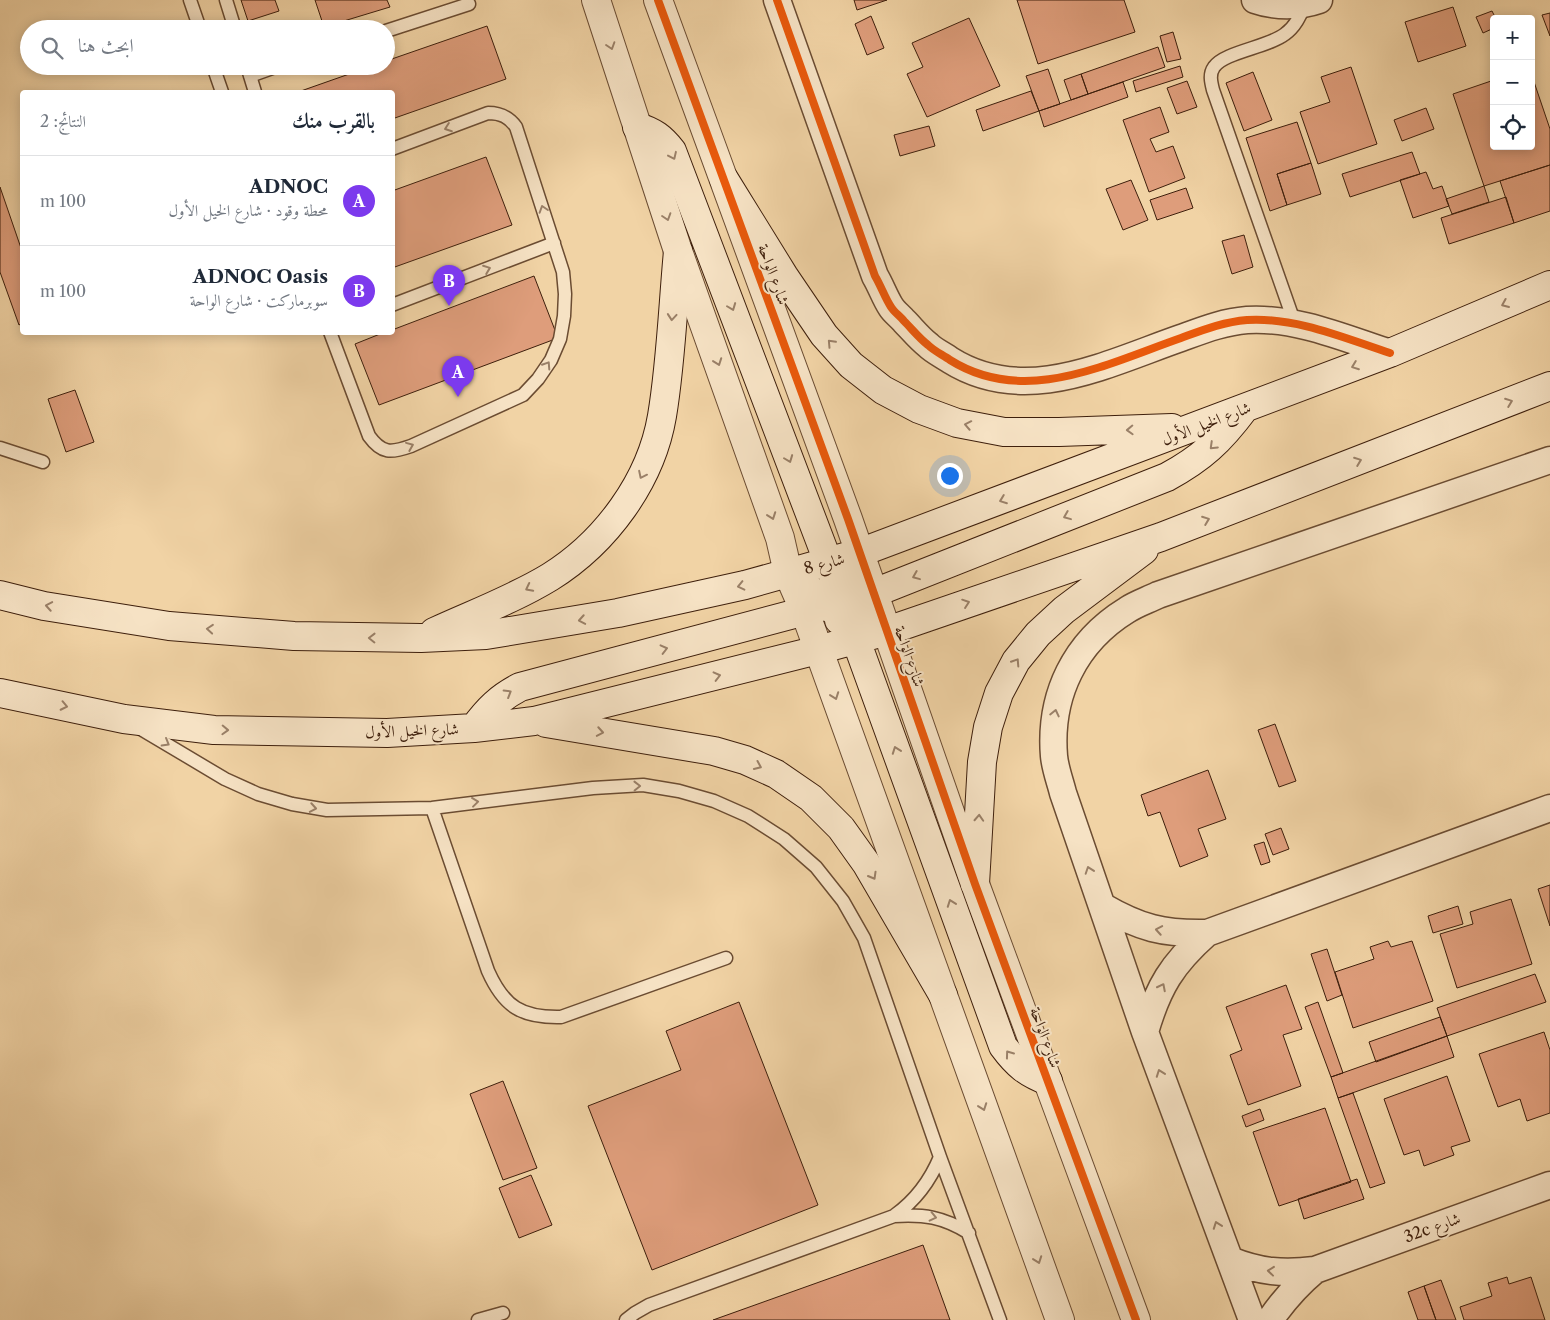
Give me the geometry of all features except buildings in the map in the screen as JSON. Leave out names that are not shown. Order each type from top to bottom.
[{"type":"main road","points":[[596,0],[678,250],[780,538],[788,573],[833,607],[887,631]]},
{"type":"main road","name":"شارع الواحة","points":[[658,0],[874,593],[975,884],[1136,1320]]},
{"type":"main road","points":[[637,127],[650,130],[663,139],[672,151],[828,562],[833,607],[856,640],[1004,1046],[1015,1062],[1030,1074],[1048,1081]]},
{"type":"main road","points":[[724,179],[784,276],[824,336],[851,365],[877,385],[919,409],[957,423],[1004,432],[1196,427]]},
{"type":"main road","points":[[420,638],[550,577],[583,553],[611,524],[634,492],[651,456],[662,418],[678,250]]},
{"type":"main road","name":"شارع الخيل الأول","points":[[859,554],[1390,353],[1550,286]]},
{"type":"main road","points":[[818,650],[887,631],[1161,537],[1550,386]]},
{"type":"main road","points":[[474,728],[501,697],[520,687],[833,607],[874,593],[1166,477],[1190,464],[1211,448],[1244,409]]},
{"type":"main road","points":[[975,884],[982,762],[988,727],[1003,685],[1016,661],[1038,634],[1064,610],[1161,537]]},
{"type":"main road","points":[[859,554],[855,577],[833,607],[818,650],[1060,1320]]},
{"type":"main road","name":"شارع 8","points":[[788,573],[859,554]]},
{"type":"main road","points":[[0,595],[44,606],[169,626],[294,636],[420,638],[486,635],[550,626],[745,585],[788,573]]},
{"type":"main road","name":"شارع الخيل الأول","points":[[0,693],[124,719],[214,730],[387,733],[474,728],[534,721],[818,650]]},
{"type":"main road","points":[[534,721],[714,751],[745,760],[776,774],[811,798],[841,828],[866,863],[943,995]]},
{"type":"street","points":[[777,0],[876,276],[892,308],[929,346],[956,364],[981,375],[1010,381],[1038,381],[1068,377],[1224,323],[1248,320],[1271,320],[1317,329],[1390,353]]},
{"type":"street","points":[[1255,0],[1268,5],[1312,2]]},
{"type":"street","points":[[1252,1320],[1145,1032],[1063,793],[1054,757],[1053,720],[1062,687],[1077,657],[1099,631],[1127,610],[1158,595],[1550,460]]},
{"type":"street","points":[[1102,906],[1126,920],[1152,929],[1179,934],[1207,933],[1550,808]]},
{"type":"street","points":[[1145,1032],[1154,1004],[1167,977],[1185,953],[1207,933]]},
{"type":"street","name":"32c شارع","points":[[1230,1260],[1250,1268],[1272,1272],[1293,1273],[1315,1270],[1550,1185]]},
{"type":"street","name":"32c شارع","points":[[1270,1320],[1297,1285],[1315,1270]]},
{"type":"lane","points":[[190,0],[197,20]]},
{"type":"lane","points":[[226,0],[232,20]]},
{"type":"lane","points":[[1295,324],[1214,90],[1211,74],[1214,66],[1224,59],[1275,41],[1286,34],[1312,2]]},
{"type":"lane","points":[[395,28],[469,4]]},
{"type":"lane","points":[[216,75],[221,90]]},
{"type":"lane","points":[[249,75],[254,90]]},
{"type":"lane","points":[[331,335],[369,436],[376,446],[386,451],[398,451],[523,395],[551,360],[560,339],[566,294],[562,272],[516,127],[511,120],[496,113],[488,113],[395,148]]},
{"type":"lane","points":[[395,304],[554,243]]},
{"type":"lane","points":[[0,448],[42,462]]},
{"type":"lane","points":[[124,719],[225,779],[258,794],[292,804],[327,810],[432,808],[593,788],[643,786],[679,791],[714,801],[748,816],[784,839],[822,874],[843,901],[864,938],[940,1157],[1000,1320]]},
{"type":"lane","points":[[432,808],[495,989],[508,1003],[524,1013],[542,1017],[561,1017],[726,958]]},
{"type":"lane","points":[[626,1320],[649,1305],[894,1216],[907,1207],[917,1196],[934,1171],[940,1157]]},
{"type":"lane","points":[[894,1216],[926,1215],[956,1225],[969,1233]]},
{"type":"lane","points":[[478,1320],[503,1313]]},
{"type":"cycle path","points":[[658,0],[848,519],[975,884],[1136,1320]]},
{"type":"cycle path","points":[[777,0],[875,276],[894,311],[925,342],[950,360],[978,374],[1007,380],[1036,381],[1095,369],[1205,329],[1247,320],[1265,320],[1302,325],[1390,353]]},
{"type":"place","name":"ADNOC Oasis","points":[[449,306]]},
{"type":"place","name":"ADNOC","points":[[458,397]]}]
